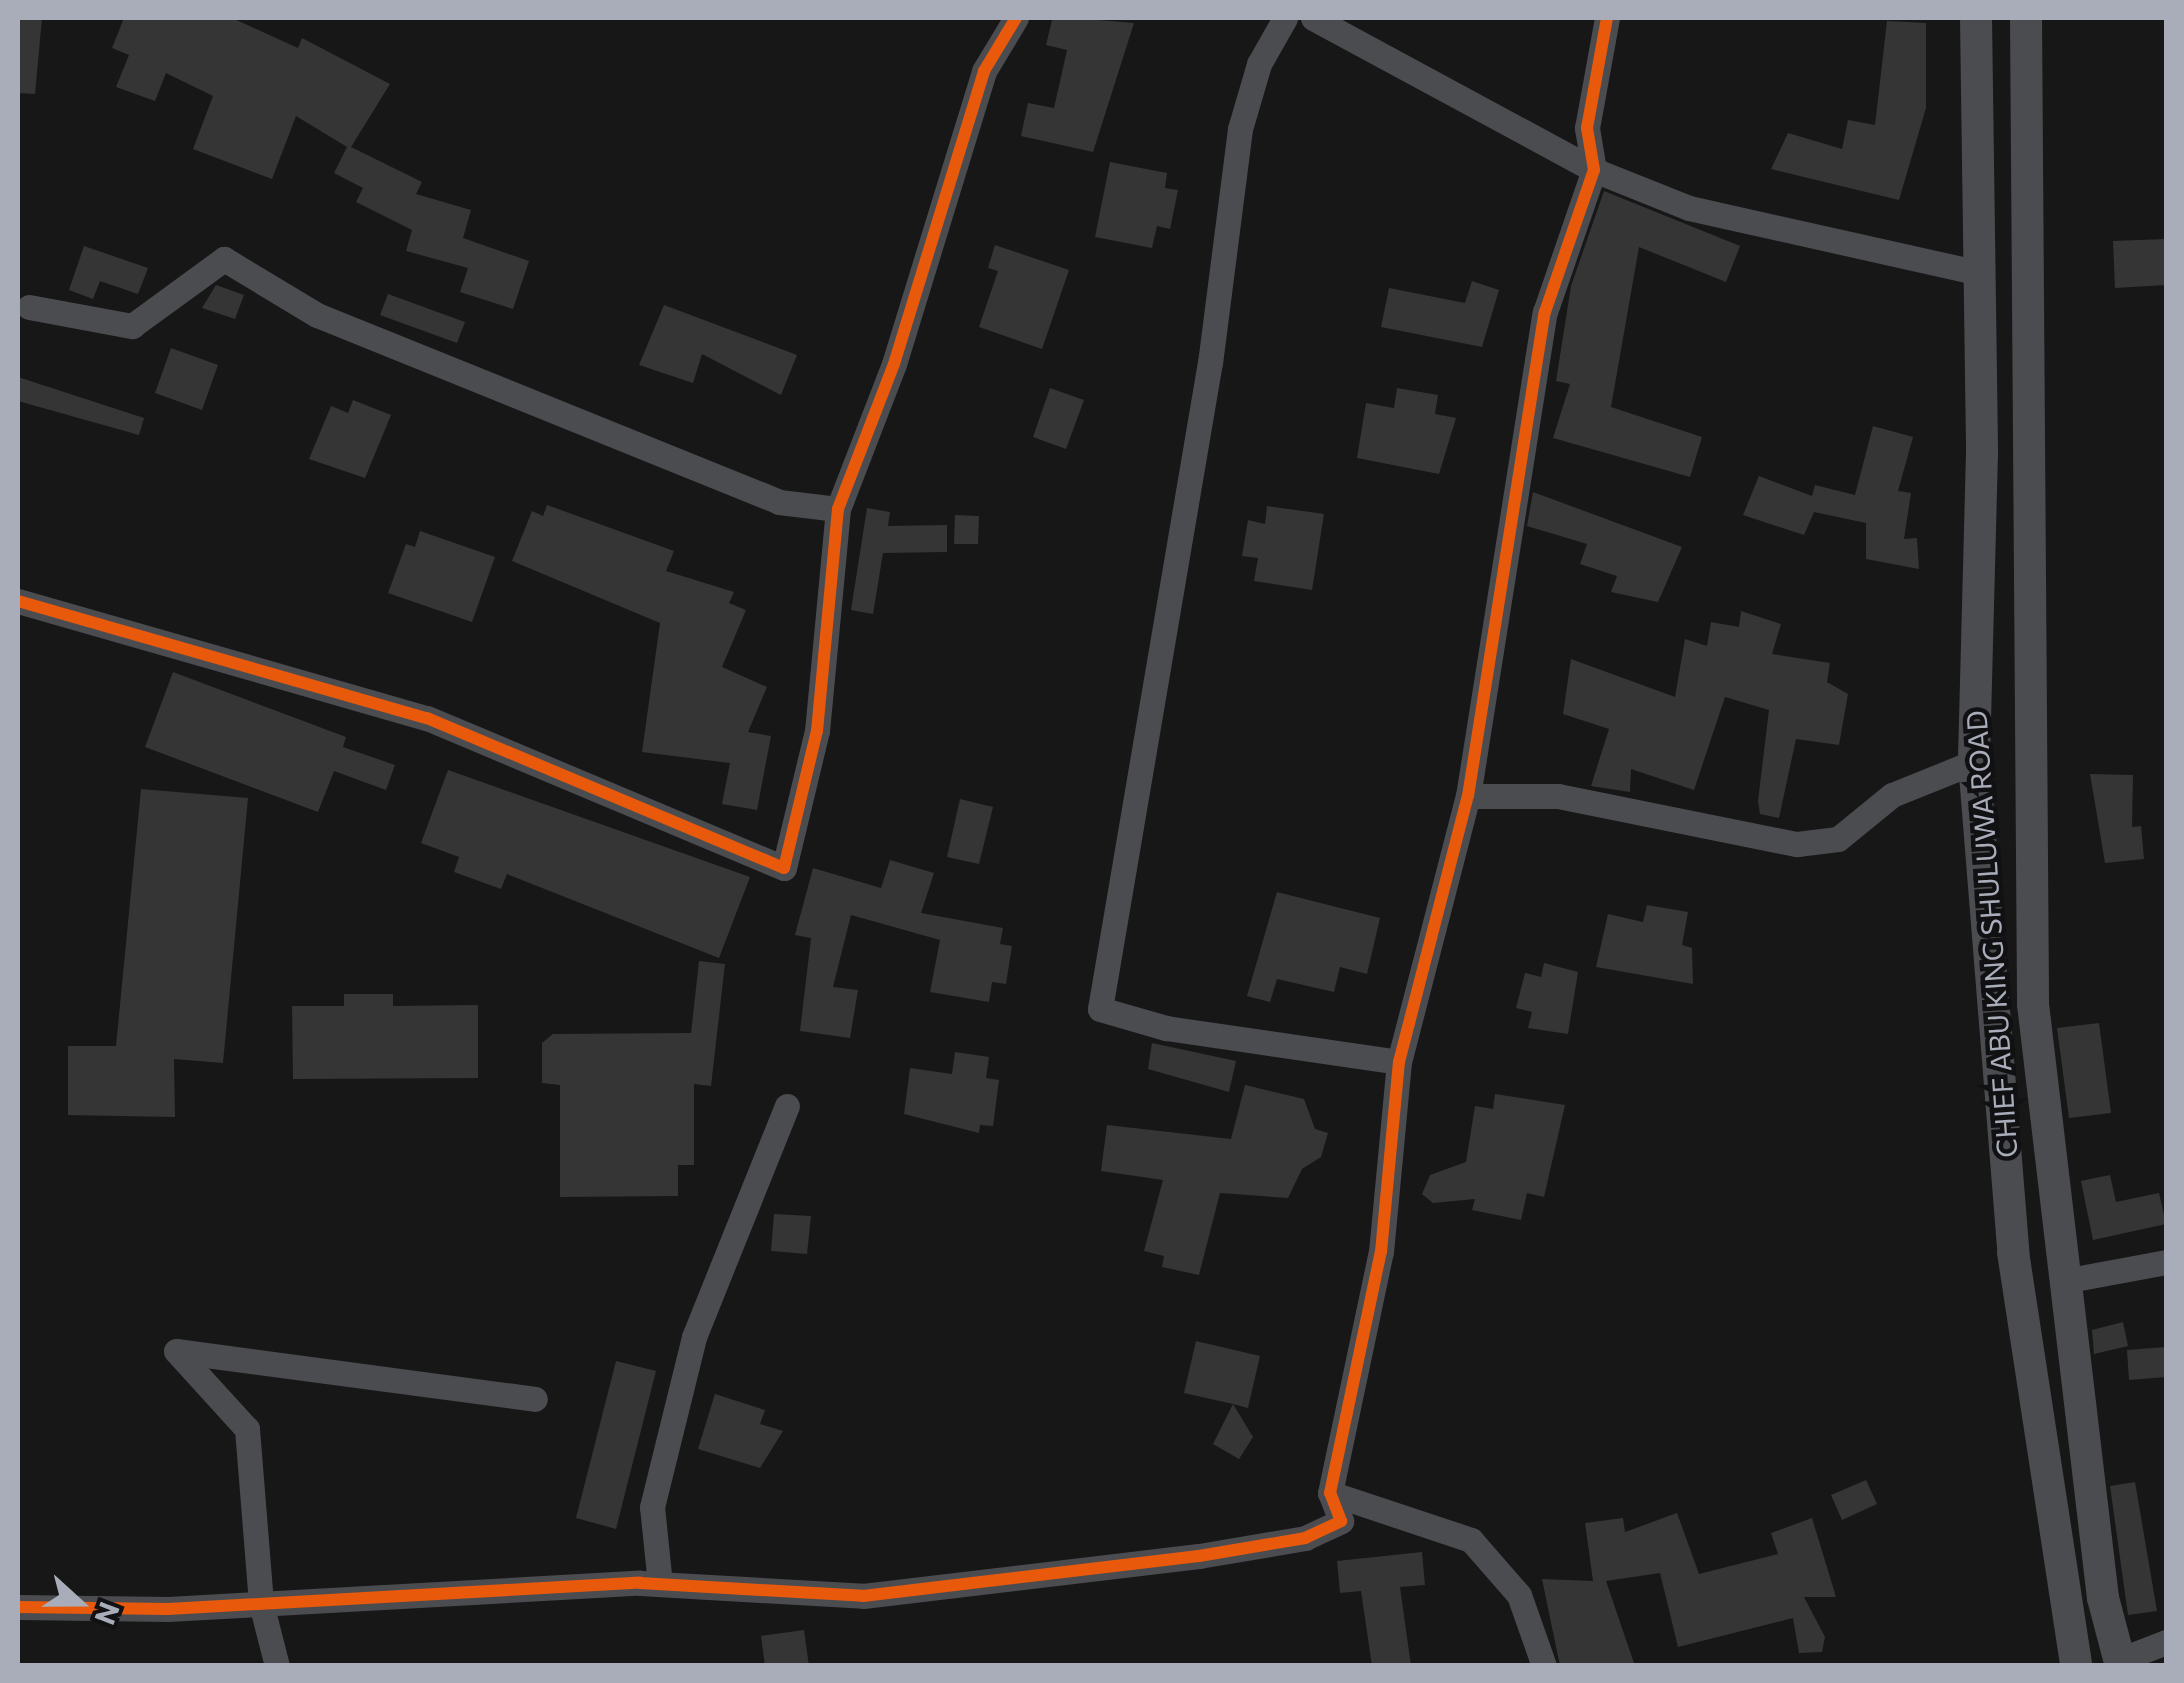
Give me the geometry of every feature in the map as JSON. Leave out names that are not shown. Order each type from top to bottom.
[{"type":"street","points":[[18,600],[428,718],[784,868],[818,732],[838,509],[894,364],[984,71],[1016,18]]},
{"type":"street","points":[[1285,18],[1240,129],[1207,381],[1100,1009],[1166,1028],[1399,1062]]},
{"type":"street","points":[[1313,18],[1594,170],[1689,208],[1979,273]]},
{"type":"street","points":[[1340,1521],[1330,1492],[1381,1252],[1399,1062],[1468,796],[1544,312],[1594,170],[1588,128],[1608,18]]},
{"type":"street","name":"CHIEF ABU KING SHULUWA ROAD","points":[[1976,18],[1982,454],[1974,762],[2013,1252],[2076,1666]]},
{"type":"street","points":[[2026,18],[2032,1004],[2069,1280],[2103,1598],[2121,1663],[2166,1642]]},
{"type":"street","points":[[29,307],[132,326],[224,258],[317,314],[409,352],[779,502],[838,509]]},
{"type":"street","points":[[1982,454],[2029,452]]},
{"type":"street","points":[[1468,796],[1558,796],[1797,844],[1838,840],[1892,795],[1974,762]]},
{"type":"street","points":[[660,1584],[652,1506],[694,1337],[787,1106]]},
{"type":"street","points":[[2069,1280],[2166,1262]]},
{"type":"street","points":[[277,1666],[262,1603],[247,1429],[176,1351],[535,1400]]},
{"type":"street","points":[[1330,1492],[1373,1514],[1448,1530],[1492,1557],[1519,1595],[1544,1666]]},
{"type":"street","points":[[18,1607],[262,1603],[660,1584],[863,1596],[1198,1556],[1305,1538],[1340,1521],[1373,1514]]},
{"type":"building","points":[[18,18],[42,18],[35,94],[18,93]]},
{"type":"building","points":[[124,18],[232,18],[298,48],[302,38],[390,84],[351,147],[422,182],[416,194],[471,210],[463,238],[529,261],[513,309],[460,292],[468,268],[406,251],[412,230],[356,202],[363,188],[334,173],[347,147],[296,116],[272,179],[193,149],[213,96],[166,73],[155,101],[116,87],[129,55],[112,48]]},
{"type":"building","points":[[1052,20],[1134,23],[1093,152],[1021,136],[1028,103],[1054,108],[1067,50],[1046,45]]},
{"type":"building","points":[[1887,21],[1926,23],[1926,108],[1899,200],[1771,169],[1788,133],[1842,149],[1848,120],[1875,125]]},
{"type":"building","points":[[1110,162],[1167,173],[1165,188],[1178,190],[1170,229],[1157,226],[1152,248],[1095,237]]},
{"type":"building","points":[[1604,191],[1740,246],[1726,282],[1639,247],[1611,407],[1702,437],[1690,477],[1553,438],[1570,384],[1556,381],[1571,286]]},
{"type":"building","points":[[2166,239],[2166,285],[2115,288],[2113,241]]},
{"type":"building","points":[[995,245],[1069,270],[1042,349],[979,327],[998,271],[988,268]]},
{"type":"building","points":[[84,246],[148,268],[138,294],[100,281],[93,299],[69,290]]},
{"type":"building","points":[[1472,281],[1499,290],[1482,347],[1381,327],[1389,288],[1465,303]]},
{"type":"building","points":[[216,285],[244,295],[235,319],[202,308]]},
{"type":"building","points":[[388,294],[465,322],[457,343],[380,315]]},
{"type":"building","points":[[664,305],[797,355],[781,395],[702,354],[693,383],[639,365]]},
{"type":"building","points":[[171,348],[218,365],[202,410],[155,393]]},
{"type":"building","points":[[18,377],[144,418],[139,435],[18,401]]},
{"type":"building","points":[[1050,388],[1084,400],[1066,449],[1033,437]]},
{"type":"building","points":[[1397,388],[1438,395],[1435,414],[1456,418],[1439,474],[1357,458],[1366,403],[1394,408]]},
{"type":"building","points":[[353,400],[391,415],[365,478],[309,459],[331,406],[348,413]]},
{"type":"building","points":[[1873,426],[1913,437],[1898,491],[1911,493],[1904,539],[1917,538],[1919,569],[1866,559],[1866,523],[1814,512],[1804,535],[1743,515],[1759,476],[1812,496],[1815,485],[1855,495]]},
{"type":"building","points":[[1533,492],[1682,547],[1658,602],[1611,592],[1617,576],[1580,564],[1587,544],[1527,526]]},
{"type":"building","points":[[547,505],[674,551],[666,571],[734,592],[729,603],[746,610],[722,667],[767,687],[748,732],[771,736],[757,810],[722,804],[730,763],[642,752],[660,623],[512,561],[532,511],[543,516]]},
{"type":"building","points":[[1267,506],[1324,514],[1312,590],[1254,581],[1258,558],[1242,556],[1248,520],[1265,524]]},
{"type":"building","points":[[867,508],[890,512],[888,526],[947,525],[947,552],[883,553],[873,614],[851,610]]},
{"type":"building","points":[[955,515],[979,516],[978,544],[954,544]]},
{"type":"building","points":[[420,531],[495,557],[472,622],[388,593],[406,544],[415,547]]},
{"type":"building","points":[[1741,611],[1781,624],[1772,654],[1830,663],[1827,682],[1848,694],[1839,745],[1796,739],[1779,818],[1760,814],[1758,801],[1769,710],[1725,697],[1694,790],[1631,769],[1630,792],[1591,786],[1609,729],[1563,714],[1571,659],[1675,697],[1685,639],[1707,646],[1711,622],[1739,627]]},
{"type":"building","points":[[173,672],[346,737],[343,747],[395,765],[386,790],[334,771],[318,812],[145,747]]},
{"type":"building","points":[[448,770],[750,877],[719,958],[507,874],[501,889],[454,872],[459,857],[421,843]]},
{"type":"building","points":[[2090,774],[2133,775],[2132,827],[2141,826],[2144,859],[2105,863]]},
{"type":"building","points":[[141,789],[248,798],[223,1063],[174,1059],[175,1117],[68,1115],[68,1046],[116,1046]]},
{"type":"building","points":[[960,799],[993,807],[979,864],[947,857]]},
{"type":"building","points":[[890,860],[934,873],[921,913],[1003,928],[1000,944],[1012,946],[1006,984],[992,982],[989,1002],[930,992],[940,940],[851,915],[833,987],[858,990],[850,1038],[800,1031],[811,938],[795,935],[813,868],[881,888]]},
{"type":"building","points":[[1277,892],[1380,918],[1367,974],[1340,967],[1334,992],[1277,979],[1270,1002],[1247,996]]},
{"type":"building","points":[[1647,905],[1688,912],[1682,945],[1692,948],[1693,984],[1596,967],[1608,914],[1643,922]]},
{"type":"building","points":[[699,961],[725,964],[711,1086],[694,1084],[694,1165],[678,1165],[678,1196],[560,1197],[560,1085],[542,1083],[542,1043],[553,1034],[691,1033]]},
{"type":"building","points":[[1544,963],[1578,972],[1568,1034],[1528,1028],[1532,1012],[1516,1008],[1525,973],[1541,977]]},
{"type":"building","points":[[344,994],[393,994],[393,1006],[478,1005],[478,1078],[293,1079],[292,1006],[344,1006]]},
{"type":"building","points":[[2099,1023],[2111,1113],[2069,1118],[2057,1028]]},
{"type":"building","points":[[1152,1043],[1236,1061],[1229,1092],[1148,1069]]},
{"type":"building","points":[[955,1052],[989,1057],[986,1078],[999,1080],[993,1126],[980,1125],[979,1133],[904,1114],[910,1068],[952,1074]]},
{"type":"building","points":[[1245,1085],[1304,1099],[1315,1129],[1328,1133],[1321,1157],[1302,1169],[1288,1198],[1220,1193],[1199,1275],[1162,1267],[1164,1256],[1144,1251],[1163,1180],[1101,1171],[1107,1125],[1231,1139]]},
{"type":"building","points":[[1495,1094],[1565,1105],[1544,1197],[1527,1193],[1521,1220],[1472,1210],[1475,1199],[1433,1203],[1422,1194],[1430,1175],[1466,1162],[1475,1106],[1493,1109]]},
{"type":"building","points":[[2110,1175],[2116,1202],[2159,1193],[2166,1224],[2093,1240],[2081,1181]]},
{"type":"building","points":[[774,1214],[811,1216],[807,1254],[771,1251]]},
{"type":"building","points":[[2123,1322],[2128,1346],[2094,1354],[2092,1330]]},
{"type":"building","points":[[1196,1341],[1260,1356],[1248,1408],[1184,1393]]},
{"type":"building","points":[[2166,1347],[2166,1377],[2129,1380],[2127,1350]]},
{"type":"building","points":[[616,1361],[656,1371],[616,1529],[576,1518]]},
{"type":"building","points":[[715,1394],[765,1410],[760,1424],[783,1431],[760,1468],[698,1449]]},
{"type":"building","points":[[1233,1404],[1253,1437],[1239,1459],[1213,1444]]},
{"type":"building","points":[[1866,1480],[1877,1504],[1842,1520],[1831,1495]]},
{"type":"building","points":[[2135,1482],[2157,1611],[2128,1615],[2110,1486]]},
{"type":"building","points":[[1677,1513],[1699,1574],[1778,1554],[1771,1533],[1812,1518],[1836,1597],[1804,1597],[1825,1637],[1822,1652],[1799,1653],[1793,1618],[1678,1647],[1660,1573],[1606,1581],[1635,1666],[1560,1666],[1542,1579],[1593,1581],[1585,1523],[1623,1518],[1625,1532]]},
{"type":"building","points":[[1422,1552],[1425,1585],[1400,1587],[1411,1666],[1372,1666],[1361,1591],[1340,1593],[1337,1561]]},
{"type":"building","points":[[804,1630],[809,1666],[765,1666],[761,1636]]},
{"type":"cycle path","points":[[18,601],[427,718],[784,868],[817,731],[838,509],[894,364],[984,71],[1016,18]]},
{"type":"cycle path","points":[[18,1607],[168,1609],[640,1583],[863,1596],[1199,1556],[1305,1538],[1341,1521],[1330,1493],[1381,1252],[1399,1062],[1468,796],[1545,312],[1594,170],[1587,128],[1607,18]]}]
